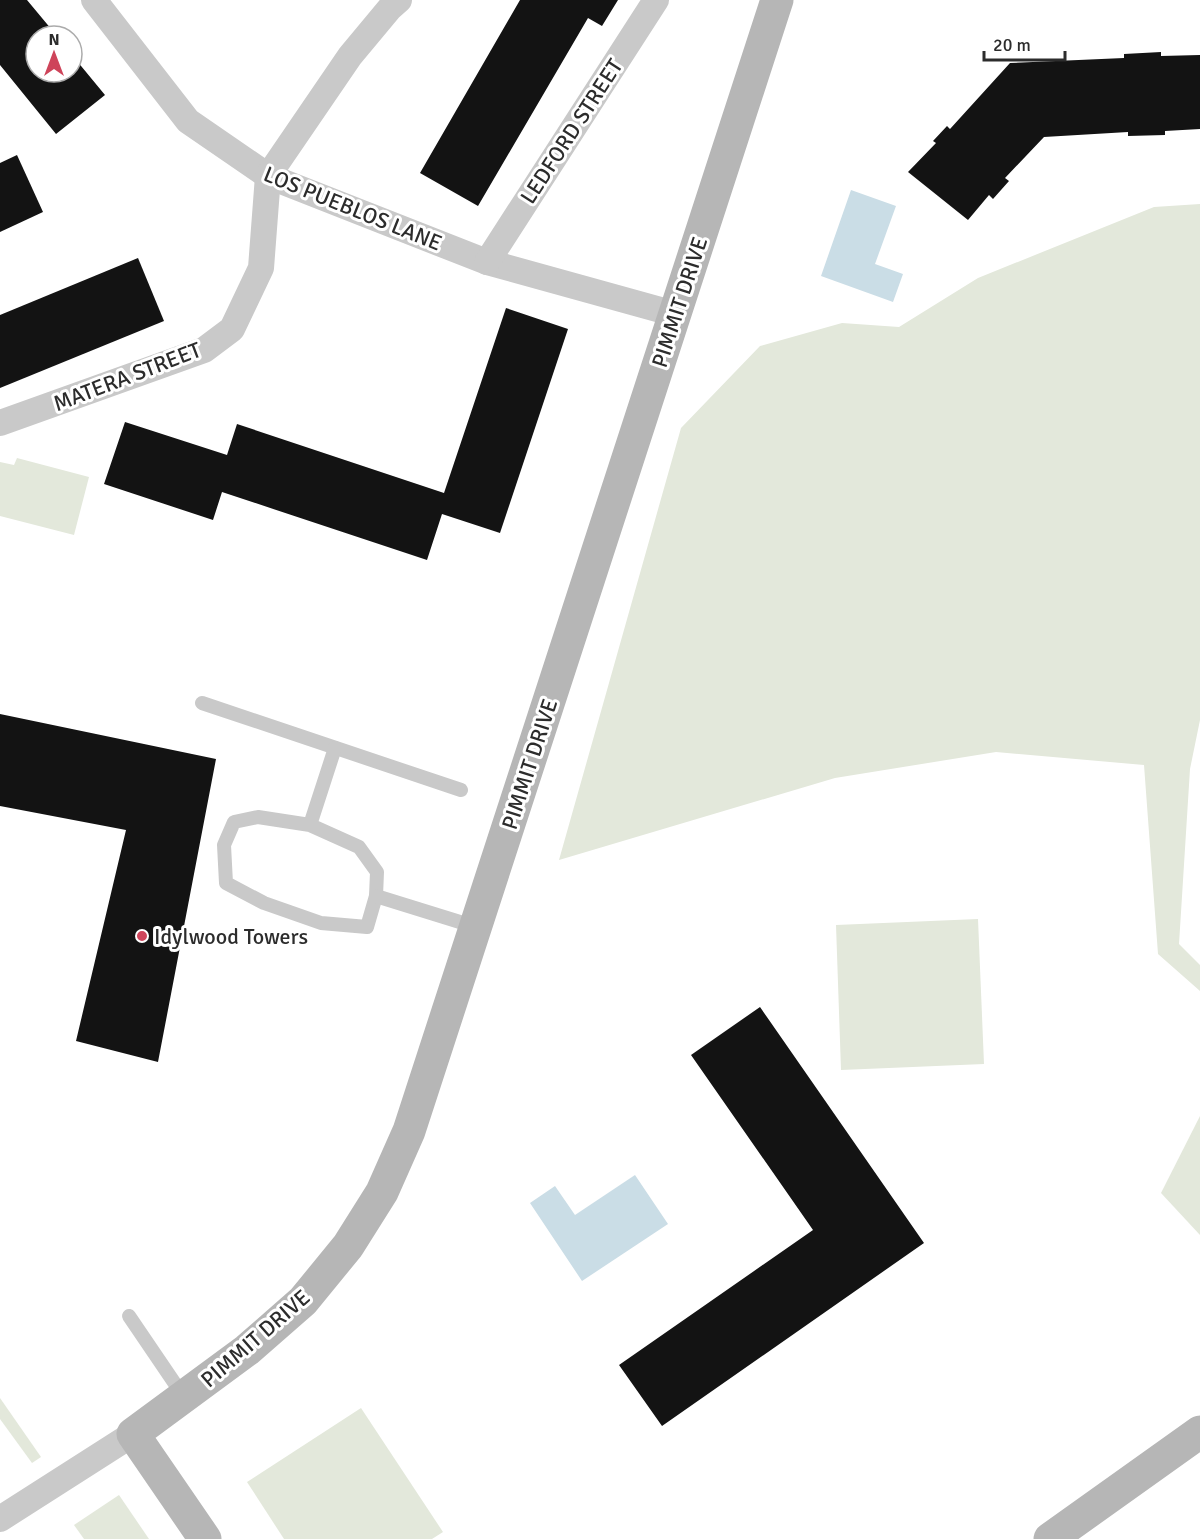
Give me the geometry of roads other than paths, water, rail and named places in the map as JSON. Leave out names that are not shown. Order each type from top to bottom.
[{"type":"street","name":"LOS PUEBLOS LANE","points":[[94,0],[188,122],[268,176],[487,262],[675,314]]},
{"type":"street","points":[[268,176],[350,57],[399,0]]},
{"type":"street","name":"LEDFORD STREET","points":[[487,262],[656,0]]},
{"type":"street","name":"PIMMIT DRIVE","points":[[133,1434],[247,1350],[303,1300],[348,1246],[382,1192],[409,1131],[777,0]]},
{"type":"street","name":"MATERA STREET","points":[[0,423],[204,350],[232,329],[261,268],[268,176]]},
{"type":"street","points":[[1050,1539],[1200,1432]]},
{"type":"street","points":[[0,1519],[133,1434],[205,1539]]},
{"type":"lane","points":[[202,703],[461,790]]},
{"type":"lane","points":[[310,825],[335,748]]},
{"type":"lane","points":[[258,817],[310,825],[359,847],[377,872],[376,896],[367,927],[321,923],[264,903],[225,883],[224,845],[234,822],[258,817]]},
{"type":"lane","points":[[376,896],[476,927]]},
{"type":"lane","points":[[129,1316],[184,1397]]},
{"type":"place","name":"Idylwood Towers","points":[[142,936]]}]
